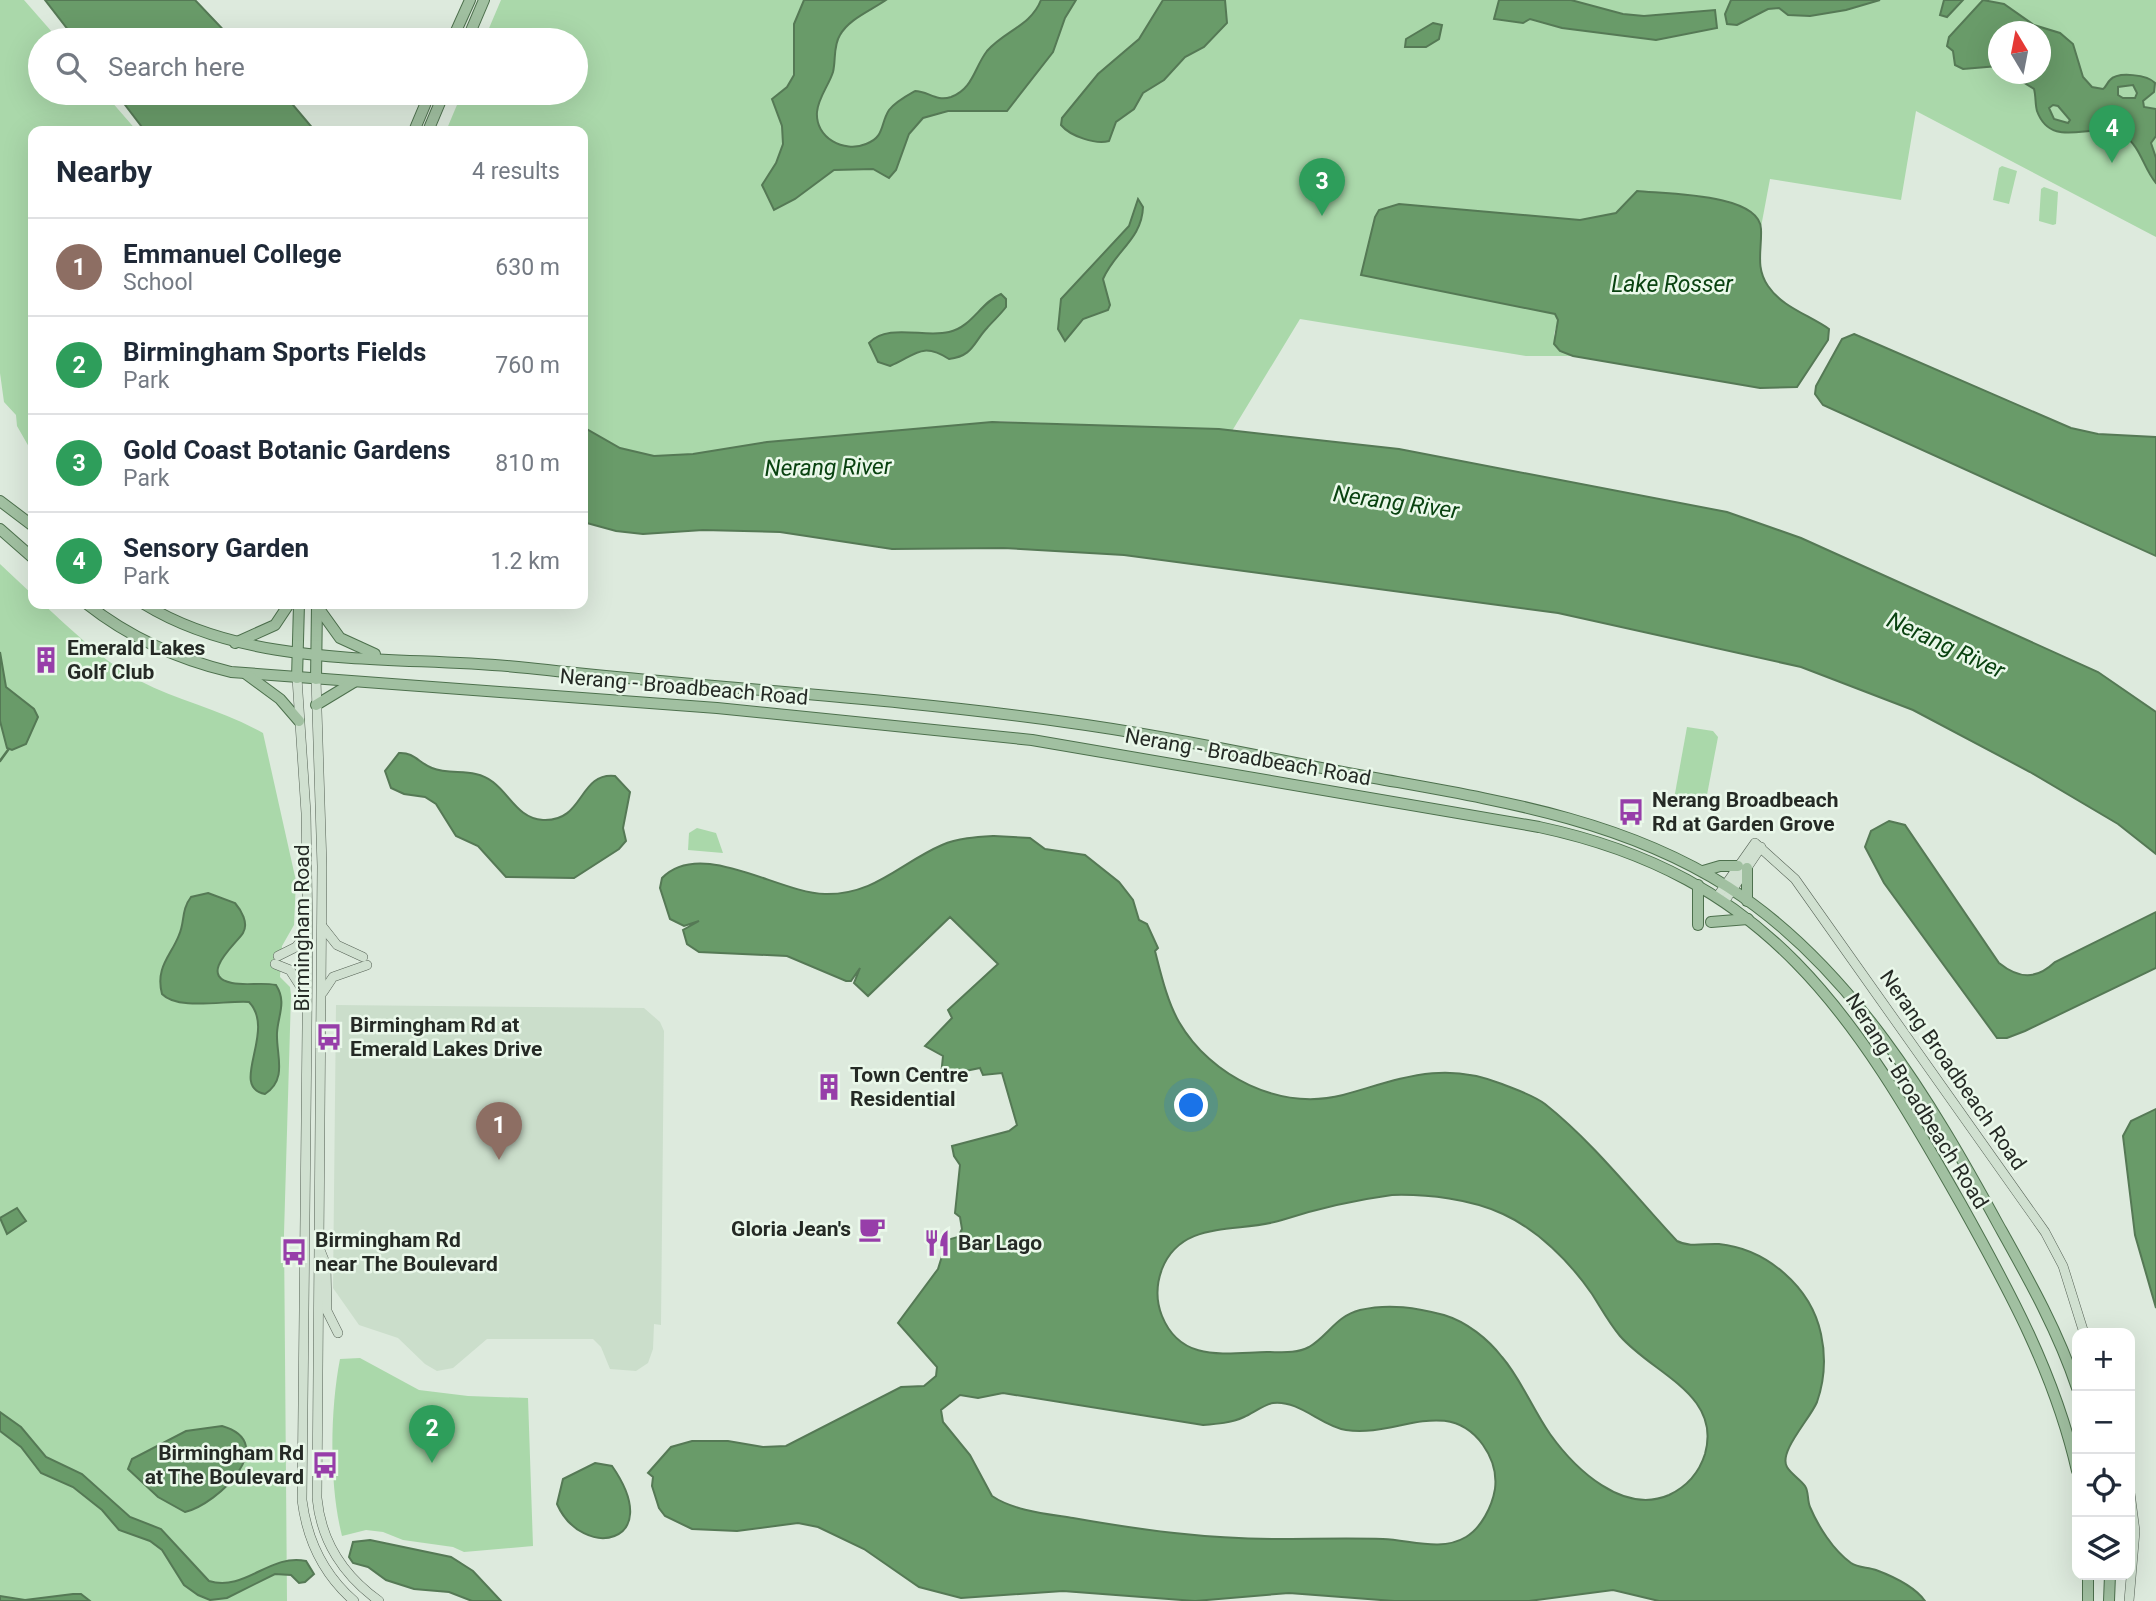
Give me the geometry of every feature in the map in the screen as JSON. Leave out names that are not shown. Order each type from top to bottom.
[{"type":"main road","points":[[457,28],[470,0]]},
{"type":"main road","points":[[472,28],[484,0]]},
{"type":"main road","points":[[416,126],[425,105]]},
{"type":"main road","points":[[430,126],[439,105]]},
{"type":"main road","points":[[0,501],[28,522]]},
{"type":"main road","points":[[0,528],[28,553]]},
{"type":"main road","name":"Nerang - Broadbeach Road","points":[[94,609],[125,631],[165,652],[210,667],[246,674],[717,708],[1096,749],[1562,832],[1643,858],[1698,885],[1748,919],[1793,958],[1831,998],[1864,1045],[1940,1168],[2038,1350],[2064,1419],[2073,1454]]},
{"type":"main road","name":"Nerang - Broadbeach Road","points":[[153,609],[182,625],[236,643],[298,652],[384,657],[829,696],[1128,732],[1544,811],[1626,836],[1703,871],[1729,888],[1795,939],[1830,975],[1903,1068],[1953,1146],[2021,1266],[2072,1377]]},
{"type":"main road","points":[[236,643],[275,625],[286,609]]},
{"type":"main road","points":[[297,678],[299,609]]},
{"type":"main road","name":"Birmingham Road","points":[[316,679],[317,609]]},
{"type":"main road","points":[[320,609],[340,638],[384,657]]},
{"type":"main road","points":[[246,674],[280,699],[299,721]]},
{"type":"main road","points":[[316,705],[355,682]]},
{"type":"main road","points":[[1703,871],[1720,866],[1743,867],[1747,901]]},
{"type":"main road","points":[[1698,885],[1698,925]]},
{"type":"main road","points":[[1711,922],[1748,919]]},
{"type":"main road","points":[[2088,1580],[2088,1601]]},
{"type":"main road","points":[[2109,1601],[2110,1580]]},
{"type":"street","name":"Birmingham Road","points":[[297,678],[306,813],[308,933],[302,1500],[308,1532],[317,1553],[333,1579],[354,1601]]},
{"type":"street","name":"Birmingham Road","points":[[316,679],[322,926],[318,1508],[326,1537],[339,1562],[352,1579],[379,1601]]},
{"type":"street","name":"Nerang Broadbeach Road","points":[[1721,900],[1758,845],[1795,879],[2045,1232],[2063,1266],[2082,1328]]},
{"type":"street","points":[[321,994],[333,977],[365,961],[337,945],[322,926]]},
{"type":"street","points":[[307,997],[290,970],[276,960],[301,944],[308,933]]},
{"type":"street","points":[[319,1249],[326,1265],[327,1311],[338,1333]]},
{"type":"street","points":[[2129,1601],[2133,1517]]},
{"type":"shaded area","points":[[0,0],[24,0],[48,28],[28,28],[28,105],[114,105],[133,126],[28,126],[28,445],[17,426],[16,415],[4,402],[0,373]]},
{"type":"shaded area","points":[[501,0],[2156,0],[2156,237],[1916,111],[1901,200],[1770,179],[1761,227],[1753,215],[1724,201],[1637,191],[1616,213],[1580,220],[1399,204],[1380,210],[1362,275],[1555,314],[1558,320],[1554,334],[1560,351],[1573,356],[1526,356],[1300,319],[1232,431],[1000,421],[767,442],[693,454],[654,456],[620,448],[588,430],[588,126],[448,126],[457,105],[588,105],[588,28],[489,28]]},
{"type":"shaded area","points":[[2002,166],[2017,171],[2009,204],[1993,200],[1999,168]]},
{"type":"shaded area","points":[[2044,187],[2058,192],[2056,224],[2053,225],[2039,221],[2041,189]]},
{"type":"shaded area","name":"Emerald Lakes Golf Club","points":[[0,564],[28,590],[28,609],[48,609],[89,646],[127,674],[263,733],[296,881],[294,925],[282,946],[280,977],[290,987],[291,995],[284,1234],[287,1601],[0,1601]]},
{"type":"shaded area","points":[[1687,727],[1713,731],[1718,737],[1707,795],[1695,802],[1674,799]]},
{"type":"shaded area","points":[[697,828],[716,833],[723,853],[688,850],[689,833]]},
{"type":"shaded area","points":[[336,1005],[644,1008],[660,1022],[664,1031],[661,1325],[654,1324],[653,1349],[648,1363],[636,1371],[610,1369],[601,1347],[593,1339],[487,1339],[453,1368],[437,1371],[425,1364],[398,1338],[359,1325],[333,1288]]},
{"type":"shaded area","points":[[360,1358],[419,1390],[468,1396],[528,1398],[533,1546],[464,1552],[453,1547],[403,1540],[383,1532],[366,1530],[342,1536],[333,1471],[334,1401],[340,1359]]},
{"type":"water","points":[[45,0],[195,0],[222,28],[67,28]]},
{"type":"water","points":[[804,0],[886,0],[854,20],[840,35],[836,44],[833,72],[817,112],[821,129],[826,136],[840,145],[857,146],[876,138],[889,110],[915,91],[946,98],[964,89],[987,51],[1031,16],[1041,0],[1076,0],[1065,18],[1053,52],[1007,111],[948,111],[923,118],[909,134],[896,170],[889,178],[873,169],[834,170],[795,199],[774,210],[762,185],[776,163],[783,144],[782,126],[772,99],[787,87],[794,75],[794,24]]},
{"type":"water","points":[[1163,0],[1225,0],[1227,23],[1204,47],[1185,57],[1164,80],[1143,93],[1134,109],[1116,122],[1109,141],[1090,141],[1065,129],[1061,125],[1062,118],[1098,74],[1139,39]]},
{"type":"water","points":[[1499,0],[1571,0],[1623,14],[1644,16],[1715,10],[1717,28],[1656,40],[1562,28],[1530,19],[1523,23],[1494,19]]},
{"type":"water","points":[[1731,0],[1880,0],[1846,10],[1810,16],[1788,15],[1779,8],[1768,9],[1737,25],[1727,24],[1725,14]]},
{"type":"water","points":[[1944,0],[1963,0],[1947,17],[1940,15]]},
{"type":"water","points":[[1983,0],[2004,4],[2028,21],[1988,21],[1988,67],[1963,69],[1955,65],[1953,51],[1947,46],[1949,37]]},
{"type":"water","points":[[1433,23],[1442,25],[1439,39],[1426,47],[1405,47],[1406,39]]},
{"type":"water","points":[[2051,30],[2060,33],[2073,44],[2083,77],[2092,87],[2103,89],[2114,77],[2133,75],[2155,83],[2154,92],[2143,101],[2144,107],[2156,109],[2156,136],[2151,143],[2156,158],[2156,183],[2134,145],[2123,135],[2099,130],[2053,130],[2044,123],[2037,111],[2034,89],[2026,84],[2051,84]],"holes":[[[2133,85],[2137,93],[2135,98],[2123,98],[2118,95],[2118,87]],[[2058,106],[2070,120],[2068,123],[2054,119],[2049,108]]]},
{"type":"water","points":[[125,105],[293,105],[311,126],[141,126]]},
{"type":"water","name":"Lake Rosser","points":[[1637,191],[1688,195],[1728,202],[1745,208],[1756,217],[1761,229],[1760,265],[1768,286],[1788,305],[1829,329],[1828,340],[1797,387],[1760,388],[1573,356],[1560,351],[1554,344],[1558,320],[1555,314],[1361,275],[1379,210],[1399,204],[1580,220],[1616,213]]},
{"type":"water","points":[[1138,199],[1143,207],[1138,228],[1103,279],[1110,305],[1108,310],[1083,319],[1065,341],[1058,329],[1061,299],[1129,226]]},
{"type":"water","points":[[1001,294],[1006,299],[1006,307],[963,355],[949,359],[931,351],[918,352],[890,366],[878,362],[869,343],[877,337],[896,332],[949,332],[964,325]]},
{"type":"water","points":[[1854,334],[2071,428],[2098,434],[2156,437],[2156,556],[1823,405],[1815,394],[1816,386],[1842,339]]},
{"type":"water","name":"Nerang River","points":[[992,422],[1219,429],[1399,449],[1727,512],[1801,538],[2098,672],[2156,712],[2156,854],[2118,824],[2030,772],[1913,710],[1801,667],[1558,613],[1124,555],[1003,548],[892,549],[780,532],[703,530],[643,534],[616,531],[588,523],[588,430],[620,448],[654,456],[693,454],[767,442]]},
{"type":"water","points":[[0,652],[6,687],[34,709],[38,717],[26,744],[12,750],[7,748],[0,721]]},
{"type":"water","points":[[399,753],[409,754],[427,766],[440,770],[486,777],[521,811],[543,820],[557,819],[567,813],[594,781],[615,776],[630,792],[623,828],[626,841],[619,849],[574,878],[506,877],[478,846],[456,836],[436,804],[425,797],[404,794],[391,788],[385,771]]},
{"type":"water","points":[[1889,821],[1905,825],[1999,963],[2006,968],[2027,975],[2041,972],[2055,962],[2156,912],[2156,968],[2025,1031],[2007,1038],[1997,1038],[1884,883],[1865,847],[1871,831]]},
{"type":"water","points":[[994,836],[1030,838],[1045,849],[1085,855],[1119,882],[1133,900],[1139,920],[1147,924],[1158,948],[1155,951],[1162,978],[1179,1022],[1209,1059],[1249,1085],[1295,1098],[1319,1099],[1422,1074],[1460,1073],[1502,1084],[1540,1101],[1563,1119],[1597,1152],[1677,1241],[1737,1247],[1770,1262],[1784,1273],[1808,1301],[1816,1317],[1824,1351],[1822,1385],[1817,1402],[1791,1444],[1785,1461],[1787,1467],[1805,1486],[1817,1522],[1844,1558],[1854,1565],[1876,1570],[1896,1579],[1925,1601],[1659,1601],[1613,1590],[1529,1601],[1394,1601],[1289,1593],[1195,1601],[1063,1591],[961,1598],[919,1587],[864,1549],[818,1527],[798,1523],[737,1531],[692,1529],[665,1516],[659,1508],[652,1486],[653,1477],[648,1473],[671,1447],[692,1441],[728,1441],[763,1447],[786,1446],[901,1387],[924,1386],[936,1376],[937,1367],[898,1323],[938,1269],[947,1240],[958,1237],[962,1229],[960,1217],[955,1213],[960,1165],[952,1146],[1009,1131],[1017,1125],[1002,1073],[983,1075],[980,1068],[941,1076],[943,1056],[925,1046],[952,1018],[948,1010],[998,964],[950,917],[868,996],[854,983],[860,968],[851,981],[846,981],[787,956],[699,952],[687,944],[683,930],[699,921],[684,926],[670,919],[660,888],[662,878],[678,867],[697,863],[718,865],[806,891],[843,893],[873,884],[942,845],[961,839]],"holes":[[[1392,1195],[1449,1198],[1491,1209],[1529,1229],[1552,1248],[1583,1282],[1620,1336],[1681,1387],[1694,1400],[1704,1416],[1708,1433],[1705,1454],[1692,1478],[1669,1495],[1652,1500],[1618,1494],[1602,1485],[1560,1447],[1496,1350],[1469,1327],[1444,1315],[1403,1307],[1360,1310],[1338,1321],[1309,1347],[1288,1352],[1206,1352],[1181,1342],[1170,1331],[1159,1305],[1159,1281],[1171,1253],[1183,1242],[1214,1231],[1266,1224]],[[1003,1393],[1203,1425],[1234,1421],[1273,1403],[1292,1405],[1328,1424],[1346,1430],[1365,1431],[1437,1420],[1453,1423],[1469,1430],[1483,1445],[1492,1461],[1495,1489],[1485,1516],[1476,1528],[1466,1537],[1446,1544],[1383,1539],[1251,1539],[1200,1536],[1042,1513],[1010,1505],[992,1496],[970,1455],[943,1422],[941,1410],[960,1395],[978,1398]]]},
{"type":"water","points":[[208,893],[235,903],[245,921],[243,933],[218,966],[222,979],[232,983],[276,985],[281,997],[277,1033],[279,1074],[272,1088],[265,1094],[255,1089],[251,1081],[258,1028],[256,1014],[249,1002],[179,1002],[162,994],[162,969],[179,935],[188,902],[191,897]]},
{"type":"water","points":[[2156,1109],[2156,1308],[2135,1235],[2123,1136],[2131,1121]]},
{"type":"water","points":[[17,1208],[26,1221],[7,1234],[0,1218]]},
{"type":"water","points":[[0,1412],[21,1427],[46,1457],[82,1474],[130,1517],[161,1529],[209,1581],[234,1581],[281,1562],[293,1560],[306,1561],[314,1574],[305,1582],[299,1583],[291,1575],[275,1574],[227,1598],[210,1600],[198,1595],[184,1585],[162,1550],[150,1541],[119,1530],[102,1510],[73,1487],[41,1473],[21,1447],[0,1431]]},
{"type":"water","points":[[222,1426],[239,1434],[246,1445],[245,1459],[227,1486],[198,1507],[185,1512],[158,1497],[128,1469],[132,1459],[186,1431]]},
{"type":"water","points":[[595,1463],[612,1466],[626,1493],[630,1513],[625,1528],[614,1536],[600,1538],[584,1533],[569,1522],[557,1504],[563,1479]]},
{"type":"water","points":[[370,1540],[451,1557],[473,1571],[501,1601],[472,1601],[449,1592],[414,1589],[386,1580],[368,1567],[353,1563],[349,1557],[353,1542]]},
{"type":"water","points":[[81,1594],[90,1601],[0,1601],[0,1596],[25,1600]]},
{"type":"waterway","points":[[0,761],[8,750]]},
{"type":"place","name":"Sensory Garden","points":[[2112,163]]},
{"type":"place","name":"Gold Coast Botanic Gardens","points":[[1322,216]]},
{"type":"place","name":"Emerald Lakes Golf Club","points":[[46,660]]},
{"type":"place","name":"Nerang Broadbeach Rd at Garden Grove","points":[[1631,812]]},
{"type":"place","name":"Birmingham Rd at Emerald Lakes Drive","points":[[329,1037]]},
{"type":"place","name":"Town Centre Residential","points":[[829,1087]]},
{"type":"place","name":"Emmanuel College","points":[[499,1160]]},
{"type":"place","name":"Gloria Jean's","points":[[872,1229]]},
{"type":"place","name":"Bar Lago","points":[[937,1243]]},
{"type":"place","name":"Birmingham Rd near The Boulevard","points":[[294,1252]]},
{"type":"place","name":"Birmingham Sports Fields","points":[[432,1463]]},
{"type":"place","name":"Birmingham Rd at The Boulevard","points":[[325,1465]]}]
